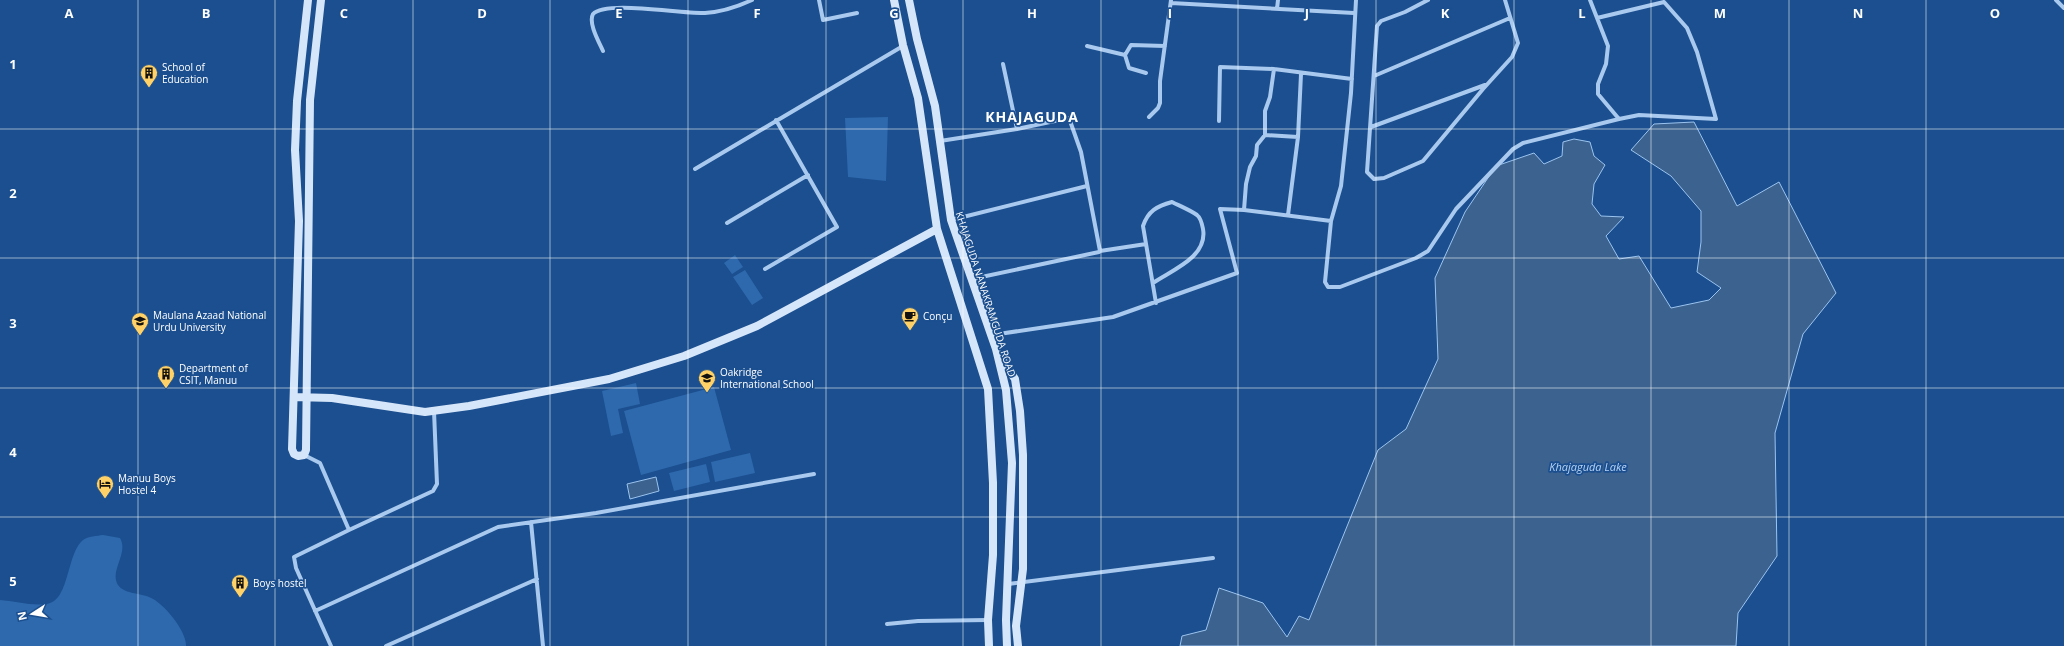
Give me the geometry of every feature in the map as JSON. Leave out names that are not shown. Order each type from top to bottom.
[{"type":"street","points":[[308,0],[297,108],[295,150],[298,221],[294,454],[298,456],[304,454],[320,463],[349,530]]},
{"type":"street","points":[[304,454],[307,398],[310,100],[321,0]]},
{"type":"street","points":[[632,2],[686,13],[705,13],[727,10],[752,0]]},
{"type":"street","points":[[819,0],[823,20],[857,13]]},
{"type":"street","points":[[894,0],[918,98],[937,229],[988,389],[993,483],[993,555],[988,620],[989,646]]},
{"type":"street","name":"KHAJAGUDA NANAKRAMGUDA ROAD","points":[[909,0],[917,39],[935,106],[951,220],[996,349],[1006,390],[1012,464],[1006,620],[1007,646]]},
{"type":"street","points":[[1277,9],[1278,0]]},
{"type":"street","points":[[1356,0],[1354,13],[1352,79],[1341,186],[1331,221],[1325,282],[1328,287],[1333,288],[1340,287],[1406,262],[1428,251],[1456,209],[1514,149],[1523,143],[1639,115],[1716,119],[1697,52],[1687,28],[1664,2],[1597,18]]},
{"type":"street","points":[[1428,0],[1406,12],[1381,21],[1377,26],[1367,172],[1374,178],[1384,178],[1423,161],[1487,84],[1512,58],[1518,42],[1505,0]]},
{"type":"street","points":[[1590,0],[1608,46],[1606,64],[1598,84],[1598,94],[1619,119]]},
{"type":"street","points":[[2056,0],[2064,8]]},
{"type":"street","points":[[603,52],[592,21],[592,15],[597,8],[611,2]]},
{"type":"street","points":[[1149,117],[1160,104],[1160,81],[1171,2],[1354,13]]},
{"type":"street","points":[[1374,76],[1510,18]]},
{"type":"street","points":[[695,168],[904,45]]},
{"type":"street","points":[[1125,55],[1132,45],[1165,46]]},
{"type":"street","points":[[1087,46],[1125,55]]},
{"type":"street","points":[[1125,55],[1129,68],[1146,73]]},
{"type":"street","points":[[1003,64],[1017,129]]},
{"type":"street","points":[[1219,121],[1220,67],[1274,69],[1302,74],[1352,79]]},
{"type":"street","points":[[1244,210],[1246,184],[1250,167],[1256,156],[1257,145],[1265,135],[1265,111],[1270,97],[1274,69]]},
{"type":"street","points":[[1288,215],[1298,137],[1302,74]]},
{"type":"street","points":[[1370,127],[1487,84]]},
{"type":"street","points":[[939,141],[1017,129],[1070,118],[1081,152],[1086,186],[1100,251]]},
{"type":"street","points":[[765,269],[837,227],[776,120]]},
{"type":"street","points":[[1265,135],[1298,137]]},
{"type":"street","points":[[727,223],[808,175]]},
{"type":"street","points":[[951,220],[1086,186]]},
{"type":"street","points":[[1153,283],[1188,263],[1202,244],[1204,235],[1201,221],[1197,215],[1172,202],[1162,205],[1146,216],[1143,226],[1156,303]]},
{"type":"street","points":[[991,336],[1095,321],[1136,310],[1237,273],[1220,209],[1244,210],[1331,221]]},
{"type":"street","points":[[294,397],[332,398],[425,412],[609,379],[684,356],[757,326],[937,229]]},
{"type":"street","points":[[972,279],[1100,251],[1146,244]]},
{"type":"street","points":[[996,349],[1015,379],[1020,411],[1023,455],[1023,569],[1016,626],[1018,646]]},
{"type":"street","points":[[331,646],[296,568],[294,557],[433,491],[436,484],[434,411]]},
{"type":"street","points":[[315,611],[487,532],[509,525],[603,512],[814,474]]},
{"type":"street","points":[[531,522],[542,645]]},
{"type":"street","points":[[1008,584],[1213,558]]},
{"type":"street","points":[[386,646],[537,579]]},
{"type":"street","points":[[887,624],[926,620],[988,620]]},
{"type":"shaded area","points":[[888,117],[886,181],[848,177],[845,118]]},
{"type":"shaded area","points":[[735,255],[743,267],[732,274],[724,263]]},
{"type":"shaded area","points":[[745,270],[763,298],[752,305],[733,277]]},
{"type":"shaded area","points":[[636,383],[640,404],[618,409],[623,433],[611,436],[602,391]]},
{"type":"shaded area","points":[[714,387],[731,450],[641,475],[624,411]]},
{"type":"shaded area","points":[[750,453],[755,473],[715,482],[711,462]]},
{"type":"shaded area","points":[[706,464],[710,482],[674,491],[669,473]]},
{"type":"shaded area","points":[[103,535],[120,538],[122,544],[121,556],[116,574],[118,585],[128,592],[149,597],[161,605],[173,618],[183,633],[186,646],[0,646],[0,600],[35,604],[46,604],[54,601],[60,595],[64,587],[73,556],[83,540],[90,537]]},
{"type":"water","name":"Khajaguda Lake","points":[[1694,122],[1737,206],[1779,182],[1836,293],[1803,334],[1775,433],[1777,556],[1738,613],[1736,646],[1180,646],[1182,636],[1206,630],[1219,588],[1263,603],[1287,637],[1299,616],[1309,620],[1378,450],[1406,429],[1438,359],[1435,278],[1465,212],[1496,166],[1534,153],[1544,164],[1562,156],[1563,142],[1574,139],[1590,142],[1594,156],[1605,165],[1594,184],[1592,204],[1601,216],[1624,217],[1606,236],[1619,259],[1639,256],[1671,308],[1709,300],[1721,288],[1697,272],[1701,242],[1701,211],[1671,176],[1631,150],[1654,124]]},
{"type":"water","points":[[656,477],[659,491],[630,499],[627,484]]},
{"type":"place","name":"School of Education","points":[[149,88]]},
{"type":"place","name":"Conçu","points":[[910,331]]},
{"type":"place","name":"Maulana Azaad National Urdu University","points":[[140,336]]},
{"type":"place","name":"Department of CSIT, Manuu","points":[[166,389]]},
{"type":"place","name":"Oakridge International School","points":[[707,393]]},
{"type":"place","name":"Manuu Boys Hostel 4","points":[[105,499]]},
{"type":"place","name":"Boys hostel","points":[[240,598]]},
{"type":"district","name":"KHAJAGUDA","points":[[1032,117]]}]
